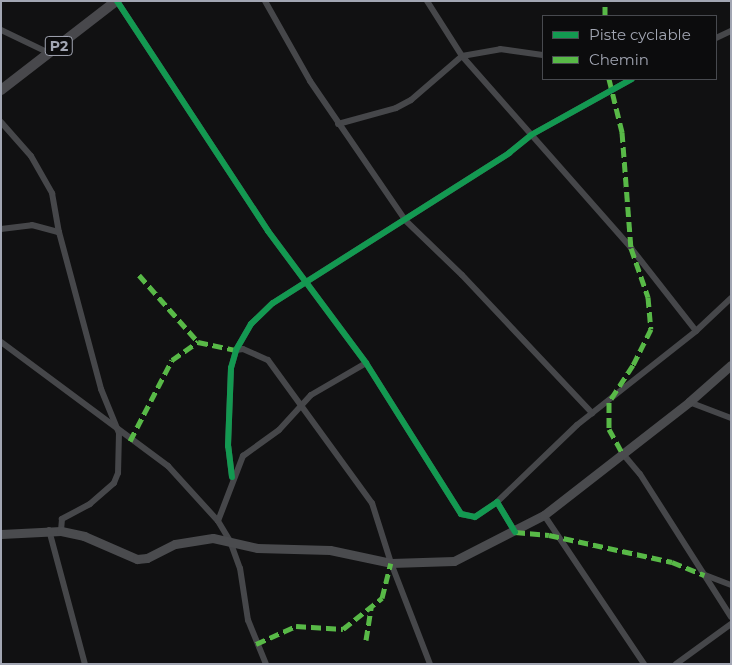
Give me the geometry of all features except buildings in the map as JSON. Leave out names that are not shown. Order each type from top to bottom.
[{"type":"main road","name":"P2","points":[[1,90],[117,1]]},
{"type":"main road","points":[[1,534],[49,530],[61,531],[84,536],[137,559],[194,540],[230,541],[257,548],[340,552],[391,563],[454,561],[515,532],[544,515],[689,402],[731,365]]},
{"type":"street","points":[[117,1],[268,231],[366,363],[461,514],[475,517],[497,502],[592,413],[696,331],[731,298]]},
{"type":"street","points":[[265,1],[338,124],[405,220],[462,275],[592,413]]},
{"type":"street","points":[[427,1],[462,56],[631,248],[696,331]]},
{"type":"street","points":[[1,30],[49,53]]},
{"type":"street","points":[[717,38],[731,31]]},
{"type":"street","points":[[338,124],[396,108],[411,100],[462,56],[500,49],[542,55]]},
{"type":"street","points":[[232,477],[228,407],[236,350],[252,324],[273,303],[304,280],[405,220],[509,153],[531,135],[630,80]]},
{"type":"street","points":[[1,122],[31,156],[52,193],[58,232],[100,389],[119,432],[119,463],[114,483],[90,504],[62,519],[61,531]]},
{"type":"street","points":[[1,229],[32,226],[58,232]]},
{"type":"street","points":[[1,342],[119,432],[168,466],[218,521],[230,541],[240,568],[250,627],[266,664]]},
{"type":"street","points":[[236,350],[243,349],[268,360],[300,408],[372,503],[391,563],[430,664]]},
{"type":"street","points":[[218,521],[232,477],[243,456],[279,430],[320,388],[366,363]]},
{"type":"street","points":[[689,402],[731,418]]},
{"type":"street","points":[[623,454],[705,575],[731,617]]},
{"type":"street","points":[[497,502],[515,532]]},
{"type":"street","points":[[544,515],[644,664]]},
{"type":"street","points":[[49,530],[85,664]]},
{"type":"street","points":[[705,575],[731,585]]},
{"type":"street","points":[[676,664],[731,624]]},
{"type":"marked path","points":[[605,1],[605,15]]},
{"type":"marked path","points":[[609,80],[622,132],[631,248],[648,297],[651,329],[633,365],[609,402],[609,429],[623,454]]},
{"type":"marked path","points":[[139,275],[198,342]]},
{"type":"marked path","points":[[130,441],[172,360],[198,342],[236,350]]},
{"type":"marked path","points":[[515,532],[549,535],[672,562],[705,575]]},
{"type":"marked path","points":[[256,644],[296,626],[343,629],[382,598],[391,563]]},
{"type":"marked path","points":[[366,640],[371,607]]},
{"type":"cycle path","points":[[117,1],[268,231],[366,363],[461,514],[475,517],[497,502],[515,532]]},
{"type":"cycle path","points":[[232,477],[228,446],[231,368],[236,350],[251,324],[273,303],[509,153],[531,135],[630,80]]}]
